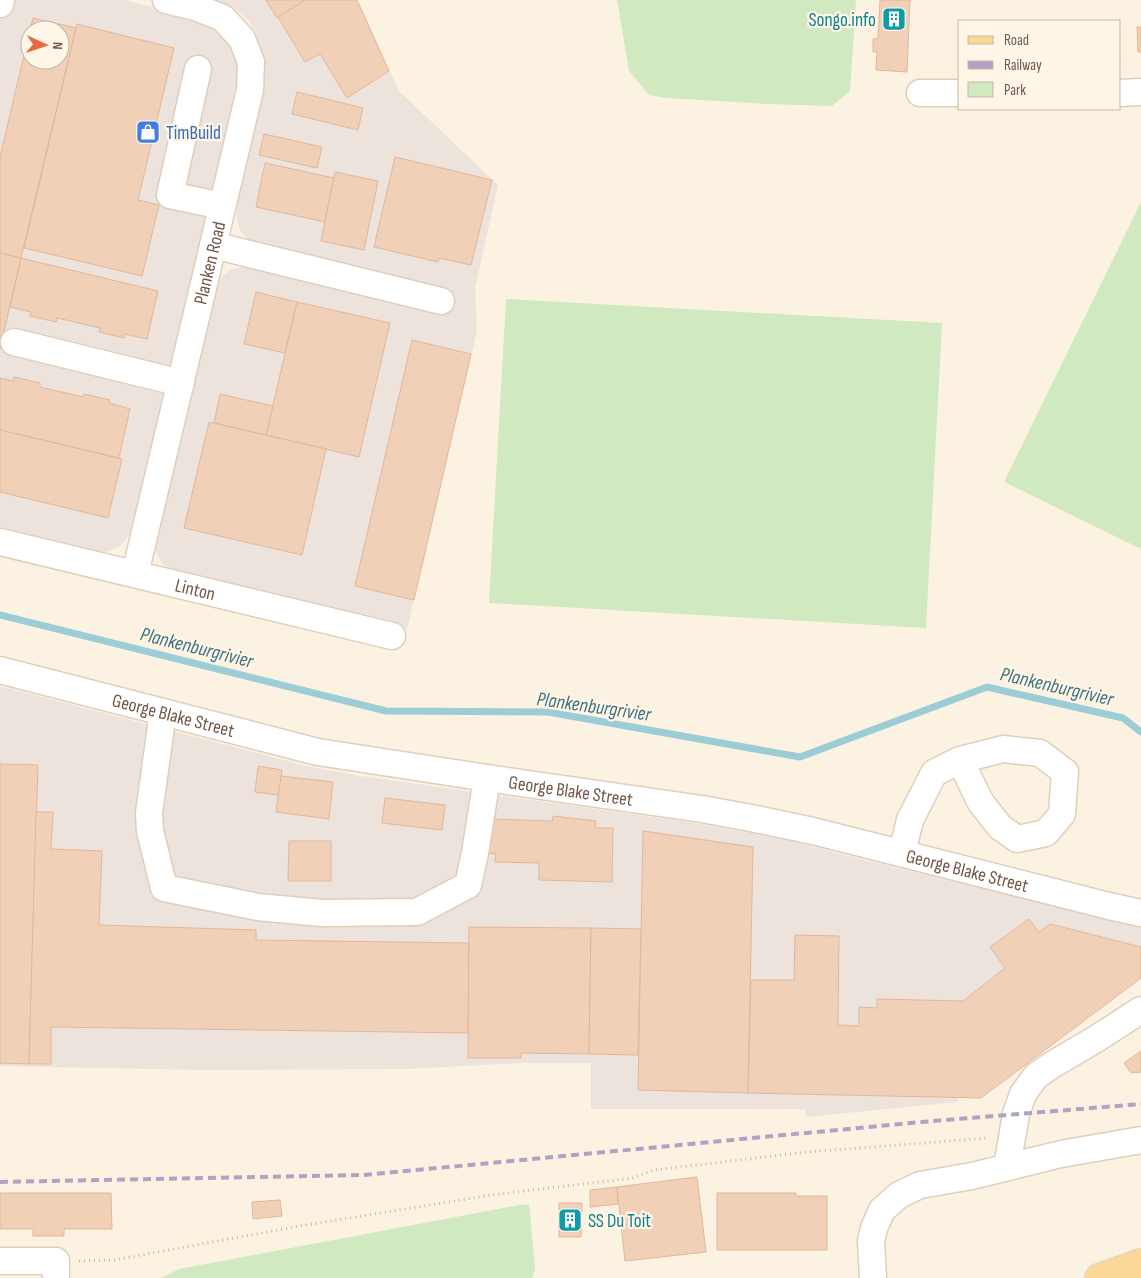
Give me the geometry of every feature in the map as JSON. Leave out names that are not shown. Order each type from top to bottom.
[{"type":"main road","points":[[1099,1278],[1141,1263]]},
{"type":"street","points":[[0,4],[1,0]]},
{"type":"street","name":"Planken Road","points":[[135,574],[250,90],[251,62],[242,39],[223,18],[195,7],[166,0]]},
{"type":"street","points":[[198,69],[170,195],[222,206]]},
{"type":"street","points":[[1121,93],[1141,92]]},
{"type":"street","points":[[920,93],[958,93]]},
{"type":"street","points":[[213,245],[440,301]]},
{"type":"street","points":[[14,342],[181,383]]},
{"type":"street","name":"Linton","points":[[0,542],[392,636]]},
{"type":"street","name":"George Blake Street","points":[[0,670],[318,752],[702,809],[751,818],[813,831],[1141,913]]},
{"type":"street","points":[[164,712],[149,813],[150,831],[164,888],[258,907],[322,913],[417,912],[468,885],[487,778]]},
{"type":"street","points":[[902,853],[910,820],[934,773],[960,760]]},
{"type":"street","points":[[1007,1167],[1016,1114],[1024,1094],[1036,1076],[1141,1010]]},
{"type":"street","points":[[873,1278],[871,1241],[874,1228],[882,1210],[899,1195],[920,1186],[972,1176],[1061,1154],[1141,1140]]},
{"type":"street","points":[[0,1261],[56,1261],[56,1278]]},
{"type":"path","points":[[97,1261],[114,1260],[300,1226],[491,1195],[633,1178],[654,1170],[807,1152],[1012,1136]]},
{"type":"shaded area","points":[[0,0],[124,0],[202,19],[213,23],[234,46],[238,63],[237,90],[133,528],[119,547],[102,552],[90,551],[0,530]]},
{"type":"shaded area","points":[[206,0],[357,0],[399,91],[498,185],[475,288],[477,331],[407,629],[173,572],[161,562],[155,548],[155,540],[217,284],[231,270],[252,267],[259,246],[248,240],[241,232],[236,208],[263,65],[260,45],[255,31],[246,18],[232,6]]},
{"type":"shaded area","points":[[0,686],[307,766],[354,775],[681,821],[776,837],[1141,928],[1141,978],[957,1097],[957,1102],[806,1117],[805,1109],[591,1109],[591,1063],[520,1063],[408,1069],[203,1070],[0,1066]]},
{"type":"green space","points":[[617,0],[856,0],[850,91],[832,106],[667,98],[649,95],[629,71]]},
{"type":"green space","points":[[1141,202],[1141,549],[1004,482]]},
{"type":"green space","points":[[506,299],[942,323],[926,628],[489,603]]},
{"type":"green space","points":[[525,1204],[529,1205],[530,1212],[535,1269],[532,1278],[161,1278],[179,1269]]},
{"type":"building","points":[[266,0],[305,0],[277,18]]},
{"type":"building","points":[[305,0],[357,0],[389,71],[347,98],[320,54],[305,62],[278,17]]},
{"type":"building","name":"Songo.info","points":[[880,0],[910,0],[907,72],[876,70],[877,52],[873,52],[873,39],[878,38]]},
{"type":"building","points":[[77,24],[174,48],[138,200],[159,205],[142,276],[24,248],[66,70],[70,70],[70,54]]},
{"type":"building","points":[[70,27],[76,28],[70,53]]},
{"type":"building","points":[[1137,27],[1141,27],[1141,52],[1138,52]]},
{"type":"building","points":[[21,70],[66,70],[21,258],[0,253],[0,157]]},
{"type":"building","points":[[297,92],[363,108],[358,130],[292,114]]},
{"type":"building","points":[[264,134],[322,147],[317,168],[259,155]]},
{"type":"building","points":[[395,157],[492,180],[471,265],[439,258],[438,262],[374,247]]},
{"type":"building","points":[[265,163],[334,178],[325,222],[256,207]]},
{"type":"building","points":[[335,172],[378,181],[364,250],[321,241]]},
{"type":"building","points":[[0,253],[21,258],[0,349]]},
{"type":"building","points":[[21,258],[158,291],[147,339],[125,334],[124,338],[99,332],[100,328],[57,318],[56,322],[30,316],[31,312],[10,307]]},
{"type":"building","points":[[256,292],[297,302],[285,353],[244,344]]},
{"type":"building","points":[[297,302],[390,323],[359,457],[266,435]]},
{"type":"building","points":[[412,340],[471,354],[414,600],[355,586]]},
{"type":"building","points":[[14,377],[40,383],[40,387],[83,397],[84,394],[110,400],[109,403],[130,409],[119,458],[0,430],[0,378],[13,381]]},
{"type":"building","points":[[220,394],[273,406],[266,435],[214,423]]},
{"type":"building","points":[[209,422],[326,449],[302,555],[184,528]]},
{"type":"building","points":[[0,430],[122,459],[108,518],[0,492]]},
{"type":"building","points":[[0,764],[38,765],[29,1064],[0,1063]]},
{"type":"building","points":[[258,766],[282,770],[279,795],[255,792]]},
{"type":"building","points":[[281,776],[333,782],[329,819],[276,812]]},
{"type":"building","points":[[385,798],[445,805],[442,830],[382,823]]},
{"type":"building","points":[[36,812],[53,812],[51,849],[102,851],[99,925],[256,930],[256,940],[469,943],[468,1033],[51,1027],[51,1064],[29,1064]]},
{"type":"building","points":[[553,816],[596,821],[595,828],[613,828],[612,882],[539,880],[539,863],[495,862],[496,854],[487,853],[490,819],[552,821]]},
{"type":"building","points":[[643,831],[753,847],[748,1093],[638,1090]]},
{"type":"building","points":[[289,841],[331,841],[331,881],[288,881]]},
{"type":"building","points":[[1029,919],[1039,932],[1050,924],[1141,947],[1141,978],[981,1098],[748,1093],[751,980],[794,980],[795,935],[839,936],[838,1025],[859,1026],[859,1007],[877,1008],[877,999],[963,1001],[1005,968],[990,947]]},
{"type":"building","points":[[469,927],[591,928],[589,1054],[521,1053],[521,1058],[468,1058]]},
{"type":"building","points":[[591,928],[641,929],[638,1055],[589,1054]]},
{"type":"building","points":[[1141,1051],[1141,1072],[1131,1073],[1124,1063]]},
{"type":"building","points":[[697,1177],[706,1252],[625,1261],[617,1187]]},
{"type":"building","points":[[617,1187],[618,1204],[590,1207],[590,1190]]},
{"type":"building","points":[[0,1193],[111,1193],[112,1229],[64,1229],[64,1236],[33,1236],[33,1229],[0,1229]]},
{"type":"building","points":[[717,1193],[796,1193],[796,1196],[827,1196],[827,1250],[717,1250]]},
{"type":"building","points":[[280,1200],[282,1216],[253,1219],[252,1202]]},
{"type":"building","name":"SS Du Toit","points":[[559,1203],[582,1203],[581,1237],[559,1237]]},
{"type":"waterway","name":"Plankenburgrivier","points":[[0,615],[386,711],[548,712],[800,757],[987,687],[1123,718],[1141,732]]},
{"type":"railway","points":[[0,1182],[364,1175],[921,1122],[1141,1104]]},
{"type":"place","name":"Songo.info","points":[[894,19]]},
{"type":"place","name":"TimBuild","points":[[148,132]]},
{"type":"place","name":"SS Du Toit","points":[[570,1220]]}]
